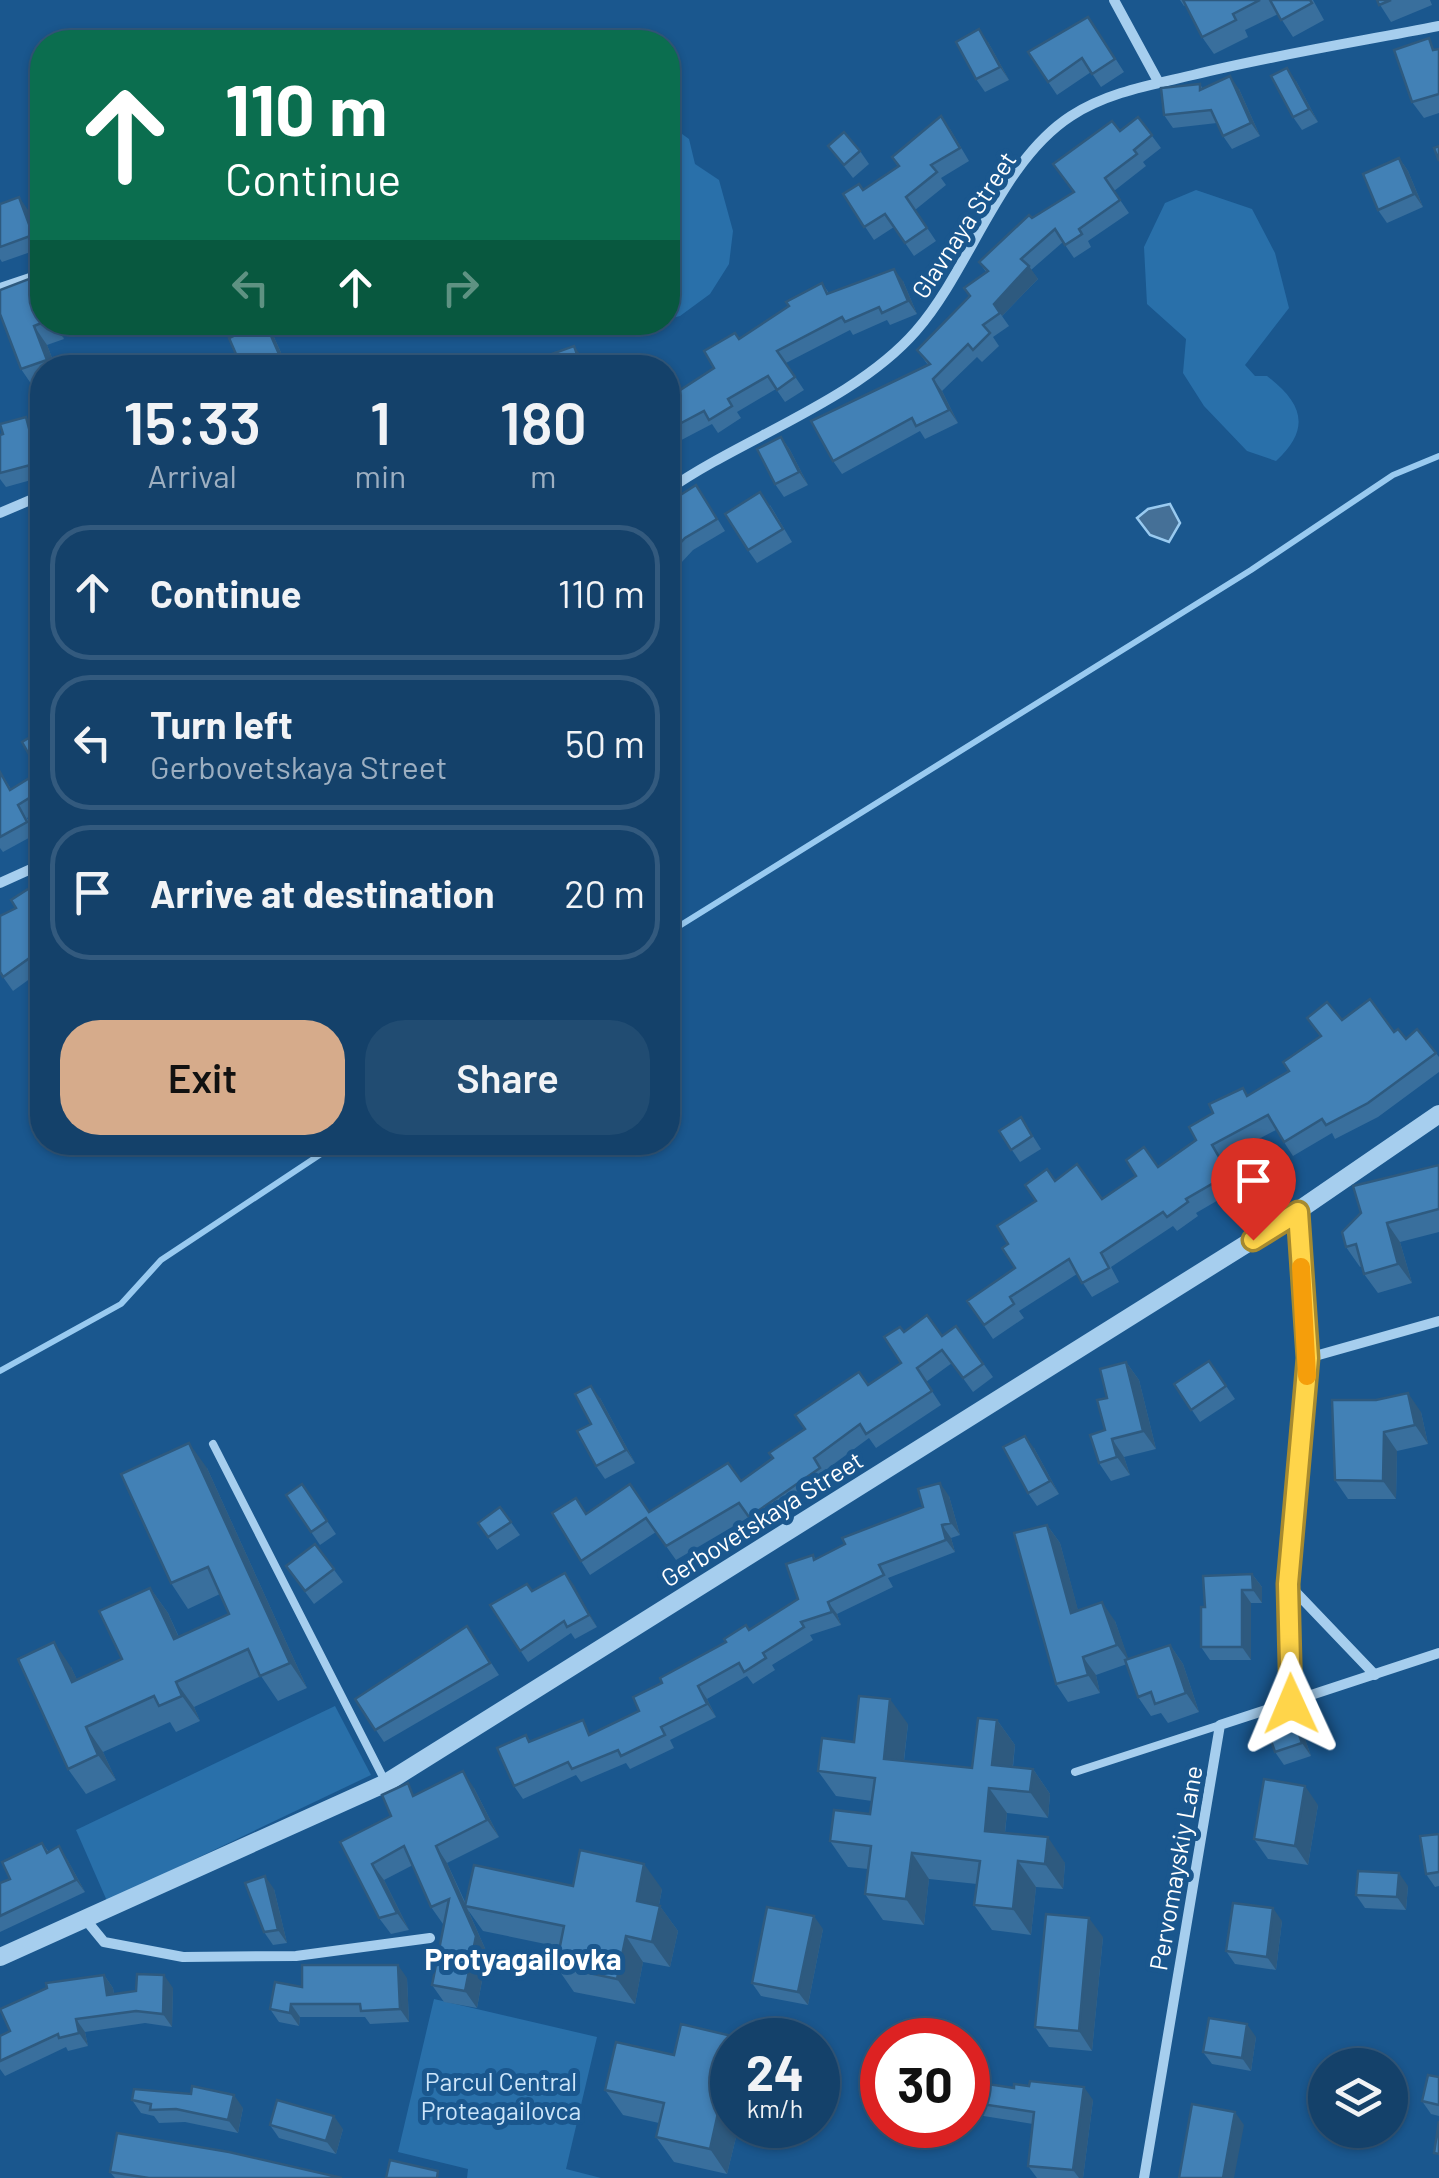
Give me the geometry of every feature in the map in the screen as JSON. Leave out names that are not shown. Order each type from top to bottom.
[{"type":"street","points":[[1114,0],[1159,83]]},
{"type":"street","name":"Glavnaya Street","points":[[680,483],[830,395],[900,348],[950,286],[1002,196],[1059,127],[1114,95],[1159,83],[1439,26]]},
{"type":"street","points":[[0,288],[30,278]]},
{"type":"street","points":[[0,514],[30,501]]},
{"type":"street","points":[[0,883],[30,869]]},
{"type":"street","name":"Gerbovetskaya Street","points":[[0,1957],[386,1784],[1298,1212],[1439,1114]]},
{"type":"street","points":[[1291,1704],[1288,1584],[1308,1358],[1298,1212]]},
{"type":"street","points":[[1308,1358],[1439,1320]]},
{"type":"street","points":[[1288,1584],[1375,1675]]},
{"type":"street","points":[[1220,1725],[1439,1653]]},
{"type":"street","name":"Pervomayskiy Lane","points":[[1144,2178],[1220,1725]]},
{"type":"street","points":[[86,1920],[104,1942],[183,1957],[296,1956],[430,1938]]},
{"type":"lane","points":[[213,1444],[386,1784]]},
{"type":"lane","points":[[1075,1772],[1220,1725]]},
{"type":"green space","points":[[680,133],[689,139],[695,164],[719,180],[733,231],[729,264],[710,294],[680,316]]},
{"type":"green space","points":[[1196,190],[1252,209],[1275,253],[1289,308],[1245,365],[1255,376],[1267,376],[1295,406],[1295,438],[1276,461],[1247,451],[1204,406],[1183,373],[1186,339],[1147,304],[1144,247],[1165,203]]},
{"type":"green space","points":[[335,1706],[371,1775],[107,1901],[76,1830]]},
{"type":"green space","name":"Parcul Central Proteagailovca","points":[[434,1999],[597,2037],[566,2169],[601,2178],[467,2178],[468,2169],[398,2152]]},
{"type":"shaded area","points":[[1170,504],[1180,523],[1169,542],[1150,535],[1137,518],[1148,509]]},
{"type":"building","points":[[1183,0],[1260,0],[1233,14],[1236,20],[1202,37]]},
{"type":"building","points":[[1270,0],[1310,0],[1312,3],[1281,20]]},
{"type":"building","points":[[1088,17],[1115,59],[1092,74],[1082,58],[1048,82],[1028,52]]},
{"type":"building","points":[[979,29],[1000,67],[976,79],[956,42]]},
{"type":"building","points":[[1429,38],[1433,50],[1439,49],[1439,94],[1412,102],[1394,50]]},
{"type":"building","points":[[1287,68],[1309,109],[1293,117],[1271,76]]},
{"type":"building","points":[[1230,76],[1251,123],[1223,136],[1211,110],[1164,115],[1161,88],[1200,84],[1200,90]]},
{"type":"building","points":[[941,116],[960,148],[931,165],[937,172],[906,197],[927,228],[905,243],[885,214],[864,227],[843,194],[859,184],[863,190],[899,166],[892,157]]},
{"type":"building","points":[[1138,117],[1152,135],[1134,150],[1137,154],[1105,178],[1120,200],[1079,229],[1082,234],[1065,245],[1055,229],[1021,259],[1029,266],[994,304],[1000,313],[983,325],[990,333],[973,350],[968,344],[933,379],[949,410],[916,426],[912,418],[833,461],[811,421],[930,364],[917,350],[970,296],[964,288],[988,271],[979,262],[1029,215],[1032,218],[1074,192],[1053,164],[1112,121],[1120,131]]},
{"type":"building","points":[[844,132],[860,151],[844,165],[828,146]]},
{"type":"building","points":[[1399,158],[1414,194],[1378,210],[1363,174]]},
{"type":"building","points":[[19,197],[30,236],[0,247],[0,204]]},
{"type":"building","points":[[894,269],[908,301],[882,313],[879,307],[845,322],[842,317],[777,351],[795,377],[777,390],[768,376],[728,399],[732,406],[709,420],[704,411],[680,424],[680,390],[714,368],[704,351],[735,333],[739,339],[789,306],[786,302],[822,283],[827,294]]},
{"type":"building","points":[[30,279],[30,335],[37,335],[45,355],[30,355],[30,366],[21,369],[0,314],[0,290]]},
{"type":"building","points":[[271,335],[279,355],[236,355],[229,338]]},
{"type":"building","points":[[574,346],[577,355],[549,355]]},
{"type":"building","points":[[26,417],[30,465],[0,473],[0,424]]},
{"type":"building","points":[[781,437],[799,472],[775,484],[757,449]]},
{"type":"building","points":[[696,485],[717,519],[680,543],[680,495]]},
{"type":"building","points":[[760,492],[783,529],[748,550],[725,514]]},
{"type":"building","points":[[30,737],[30,756],[22,742]]},
{"type":"building","points":[[0,772],[10,790],[30,778],[30,798],[18,805],[27,822],[0,837]]},
{"type":"building","points":[[30,888],[30,958],[3,977],[0,916],[16,908],[11,900]]},
{"type":"building","points":[[1370,999],[1394,1032],[1398,1029],[1406,1039],[1417,1029],[1436,1053],[1368,1103],[1326,1125],[1322,1119],[1284,1142],[1268,1115],[1212,1145],[1229,1174],[1186,1199],[1188,1202],[1167,1217],[1163,1212],[1101,1253],[1109,1268],[1082,1283],[1069,1259],[1010,1297],[1014,1304],[984,1325],[967,1301],[1015,1268],[1002,1248],[1008,1244],[997,1226],[1036,1201],[1025,1185],[1047,1169],[1055,1181],[1077,1164],[1102,1199],[1136,1176],[1126,1160],[1144,1147],[1158,1167],[1196,1140],[1189,1127],[1213,1113],[1209,1104],[1243,1088],[1247,1096],[1289,1071],[1283,1062],[1321,1036],[1307,1018],[1327,1002],[1342,1020]]},
{"type":"building","points":[[1021,1117],[1032,1136],[1011,1150],[999,1131]]},
{"type":"building","points":[[1439,1165],[1439,1209],[1387,1223],[1398,1264],[1364,1274],[1356,1244],[1346,1247],[1342,1232],[1361,1213],[1353,1186]]},
{"type":"building","points":[[927,1315],[942,1336],[956,1326],[983,1364],[963,1378],[942,1350],[917,1368],[932,1391],[866,1434],[860,1424],[814,1458],[820,1468],[749,1517],[739,1503],[666,1546],[646,1518],[581,1561],[552,1513],[576,1498],[586,1514],[630,1484],[649,1512],[728,1463],[741,1481],[773,1458],[769,1453],[805,1429],[795,1415],[859,1372],[868,1385],[901,1363],[884,1337],[900,1327],[904,1332]]},
{"type":"building","points":[[1209,1361],[1226,1386],[1191,1410],[1174,1384]]},
{"type":"building","points":[[1126,1362],[1143,1431],[1112,1439],[1117,1457],[1099,1463],[1090,1435],[1105,1430],[1097,1400],[1107,1398],[1100,1369]]},
{"type":"building","points":[[591,1386],[626,1450],[596,1466],[577,1431],[591,1424],[575,1394]]},
{"type":"building","points":[[1408,1393],[1415,1425],[1384,1432],[1383,1481],[1335,1480],[1332,1400],[1376,1400]]},
{"type":"building","points":[[1025,1436],[1050,1481],[1028,1493],[1003,1447]]},
{"type":"building","points":[[189,1443],[290,1663],[260,1676],[248,1649],[176,1682],[182,1696],[159,1706],[154,1696],[86,1727],[98,1755],[68,1769],[18,1659],[54,1642],[72,1682],[122,1659],[99,1611],[150,1588],[174,1639],[229,1614],[208,1567],[171,1583],[121,1474]]},
{"type":"building","points":[[940,1483],[951,1523],[942,1525],[946,1540],[879,1565],[884,1575],[828,1602],[832,1612],[801,1622],[804,1627],[763,1653],[766,1658],[744,1672],[739,1663],[698,1686],[707,1704],[661,1727],[665,1735],[621,1756],[618,1750],[572,1769],[568,1762],[514,1786],[497,1748],[526,1735],[529,1742],[583,1720],[589,1735],[639,1711],[633,1697],[662,1683],[660,1678],[726,1642],[724,1639],[746,1625],[749,1630],[798,1599],[786,1564],[813,1555],[814,1560],[845,1544],[842,1538],[923,1507],[918,1489]]},
{"type":"building","points":[[302,1484],[327,1521],[311,1532],[286,1495]]},
{"type":"building","points":[[500,1507],[511,1522],[488,1537],[478,1523]]},
{"type":"building","points":[[1047,1525],[1071,1613],[1102,1602],[1117,1645],[1083,1657],[1088,1675],[1056,1684],[1014,1533]]},
{"type":"building","points":[[315,1544],[334,1569],[305,1591],[286,1566]]},
{"type":"building","points":[[565,1573],[589,1615],[567,1627],[564,1621],[520,1651],[490,1605],[527,1584],[532,1591]]},
{"type":"building","points":[[1252,1574],[1253,1590],[1242,1590],[1242,1647],[1201,1647],[1203,1576]]},
{"type":"building","points":[[467,1626],[490,1663],[375,1730],[355,1699]]},
{"type":"building","points":[[1170,1645],[1186,1693],[1155,1704],[1151,1692],[1138,1697],[1125,1660]]},
{"type":"building","points":[[859,1696],[890,1699],[884,1759],[972,1768],[978,1718],[997,1720],[992,1765],[1033,1769],[1030,1792],[989,1788],[985,1831],[1048,1837],[1045,1864],[1018,1861],[1013,1909],[974,1905],[980,1861],[912,1853],[906,1899],[865,1894],[871,1846],[830,1841],[834,1810],[870,1814],[875,1778],[818,1771],[822,1738],[854,1742]]},
{"type":"building","points":[[1296,1726],[1302,1743],[1275,1752],[1269,1735]]},
{"type":"building","points":[[463,1771],[487,1820],[436,1846],[476,1936],[465,1991],[432,1985],[449,1899],[431,1907],[404,1846],[372,1864],[397,1913],[379,1918],[340,1842],[391,1816],[382,1795],[408,1783],[413,1796]]},
{"type":"building","points":[[1264,1779],[1305,1786],[1295,1846],[1254,1839]]},
{"type":"building","points":[[1439,1834],[1439,1872],[1426,1874],[1420,1836]]},
{"type":"building","points":[[42,1843],[47,1853],[59,1846],[76,1880],[0,1916],[0,1883],[10,1879],[2,1862]]},
{"type":"building","points":[[580,1850],[644,1864],[637,1901],[660,1906],[652,1942],[626,1936],[617,1979],[556,1966],[564,1926],[465,1906],[474,1865],[573,1886]]},
{"type":"building","points":[[1358,1871],[1399,1873],[1397,1897],[1356,1895]]},
{"type":"building","points":[[265,1876],[278,1930],[264,1932],[245,1883]]},
{"type":"building","points":[[1233,1903],[1273,1908],[1267,1957],[1226,1951]]},
{"type":"building","points":[[767,1907],[814,1916],[798,1992],[752,1983]]},
{"type":"building","points":[[1046,1914],[1089,1918],[1079,2031],[1035,2027]]},
{"type":"building","points":[[302,1965],[398,1965],[400,2009],[361,2011],[360,2004],[291,2004],[290,2013],[270,2009],[275,1982],[302,1987]]},
{"type":"building","points":[[137,1974],[164,1975],[163,2014],[136,2011],[76,2019],[79,2033],[59,2038],[58,2034],[0,2061],[0,2036],[10,2031],[0,2009],[47,1988],[46,1983],[104,1975],[107,1995],[136,1991]]},
{"type":"building","points":[[1209,2018],[1247,2024],[1242,2058],[1203,2052]]},
{"type":"building","points":[[681,2024],[710,2031],[710,2149],[656,2137],[664,2103],[605,2090],[616,2042],[674,2055]]},
{"type":"building","points":[[1428,2075],[1439,2077],[1439,2105],[1422,2101]]},
{"type":"building","points":[[1030,2081],[1084,2087],[1073,2170],[1028,2166],[1034,2112],[990,2105],[990,2084],[1014,2088],[1014,2084],[1029,2086]]},
{"type":"building","points":[[192,2086],[234,2095],[228,2120],[176,2109],[150,2110],[151,2104],[132,2100],[134,2089],[191,2094]]},
{"type":"building","points":[[277,2100],[334,2116],[326,2141],[270,2125]]},
{"type":"building","points":[[1192,2104],[1235,2112],[1223,2178],[1179,2178]]},
{"type":"building","points":[[1439,2121],[1439,2154],[1434,2153]]},
{"type":"building","points":[[117,2133],[229,2152],[342,2178],[149,2178],[110,2172]]},
{"type":"building","points":[[390,2160],[438,2171],[437,2178],[386,2178]]},
{"type":"waterway","points":[[680,926],[1251,570],[1393,475],[1439,456]]},
{"type":"waterway","points":[[0,1371],[121,1304],[161,1260],[319,1155]]},
{"type":"slow traffic","points":[[1301,1267],[1307,1376]]},
{"type":"district","name":"Protyagailovka","points":[[523,1960]]},
{"type":"route","points":[[1253,1240],[1298,1212],[1308,1358],[1288,1584],[1291,1704]]}]
